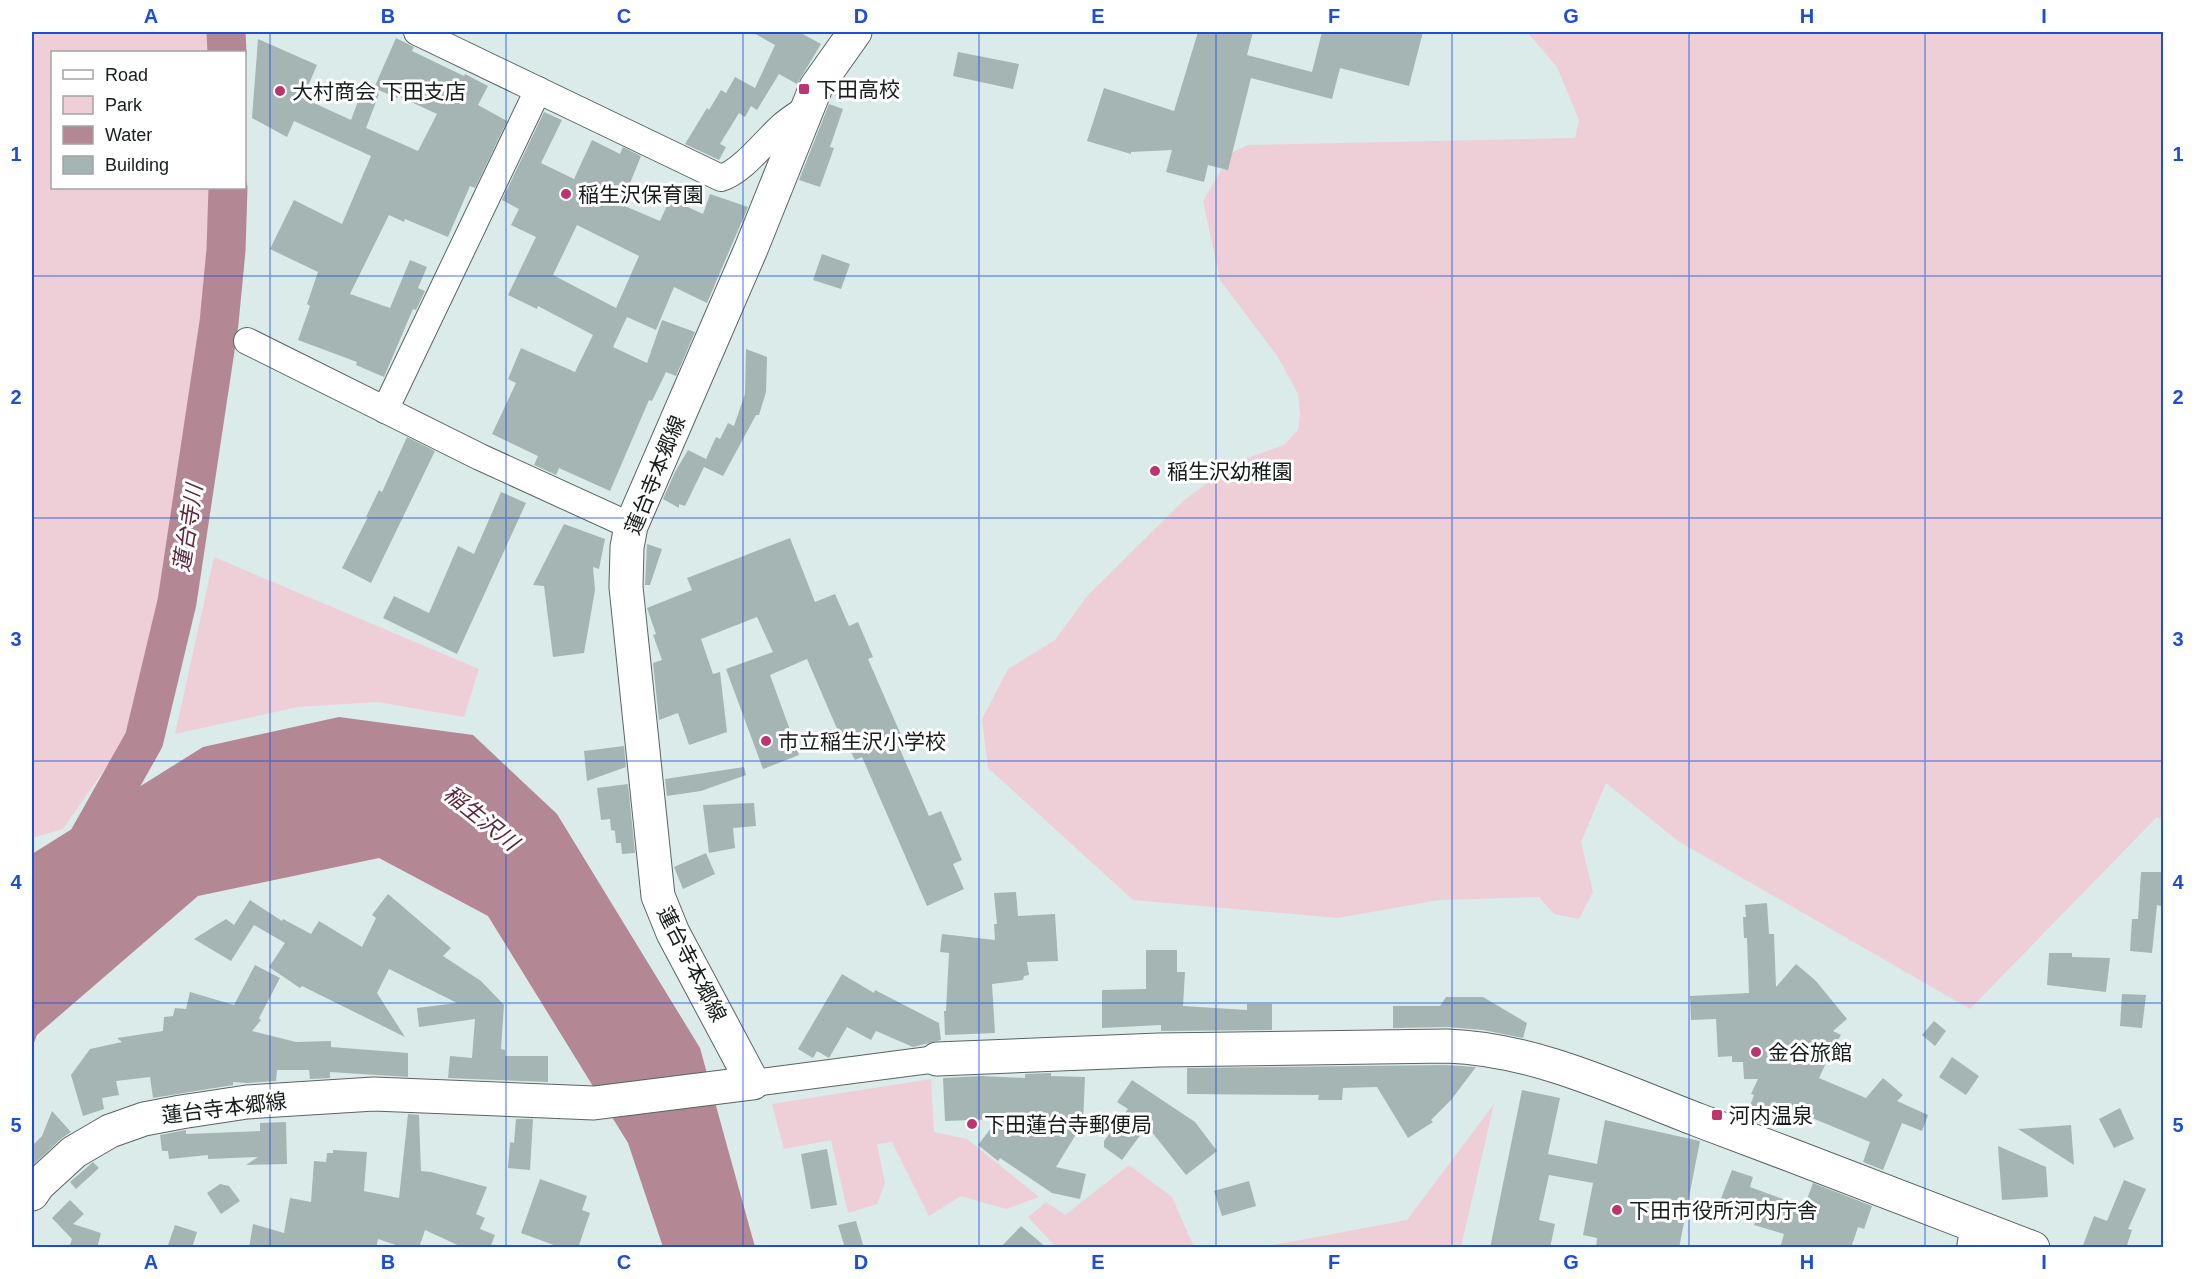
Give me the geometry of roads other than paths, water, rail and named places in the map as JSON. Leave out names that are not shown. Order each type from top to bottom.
[{"type":"main road","name":"蓮台寺本郷線","points":[[32,1194],[38,1185],[74,1152],[110,1131],[144,1119],[181,1112],[246,1102],[374,1094],[594,1103],[744,1084],[658,896],[626,587],[627,548],[631,526],[751,249],[816,87],[855,32]]},
{"type":"main road","points":[[937,1059],[1159,1050],[1479,1047],[1514,1054],[1588,1078],[1972,1236],[2034,1248]]},
{"type":"street","points":[[417,32],[721,178],[745,161],[784,124],[808,107]]},
{"type":"street","points":[[385,410],[538,90]]},
{"type":"street","points":[[247,341],[480,457],[631,526]]},
{"type":"street","points":[[744,1084],[937,1059]]},
{"type":"water","name":"稲生沢川","points":[[339,717],[473,735],[557,814],[700,1048],[755,1247],[663,1247],[628,1143],[488,916],[379,858],[198,896],[37,1035],[32,1048],[32,854],[203,747]]},
{"type":"waterway","name":"蓮台寺川","points":[[226,32],[227,51]]},
{"type":"waterway","name":"蓮台寺川","points":[[82,850],[144,740],[177,602],[219,323],[226,250],[228,189]]},
{"type":"place","name":"下田高校","points":[[804,89]]},
{"type":"place","name":"大村商会 下田支店","points":[[280,91]]},
{"type":"place","name":"稲生沢保育園","points":[[566,194]]},
{"type":"place","name":"稲生沢幼稚園","points":[[1155,471]]},
{"type":"place","name":"市立稲生沢小学校","points":[[766,741]]},
{"type":"place","name":"金谷旅館","points":[[1756,1052]]},
{"type":"place","name":"河内温泉","points":[[1717,1115]]},
{"type":"place","name":"下田蓮台寺郵便局","points":[[972,1124]]},
{"type":"place","name":"下田市役所河内庁舎","points":[[1617,1210]]}]
